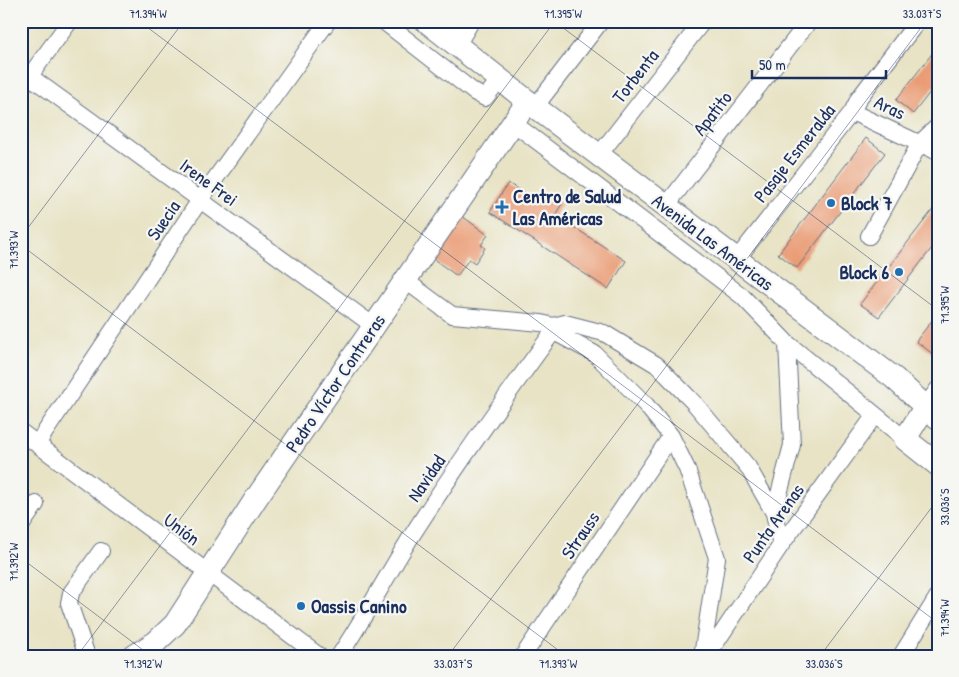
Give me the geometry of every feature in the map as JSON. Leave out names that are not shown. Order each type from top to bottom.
[{"type":"street","points":[[24,78],[70,21]]},
{"type":"street","name":"Suecia","points":[[37,444],[200,200],[328,21]]},
{"type":"street","points":[[383,21],[474,92],[485,98],[500,79]]},
{"type":"street","name":"Avenida Las Américas","points":[[426,21],[531,104],[894,378],[932,412]]},
{"type":"street","points":[[455,44],[468,21]]},
{"type":"street","points":[[531,104],[601,21]]},
{"type":"street","name":"Torbenta","points":[[599,155],[703,21]]},
{"type":"street","name":"Apatito","points":[[666,206],[809,21]]},
{"type":"street","name":"Pasaje Esmeralda","points":[[736,260],[852,112],[859,98],[918,21]]},
{"type":"street","name":"Irene Frei","points":[[24,78],[200,200],[374,326]]},
{"type":"street","name":"Pedro Víctor Contreras","points":[[135,656],[156,642],[175,624],[512,122],[531,104]]},
{"type":"street","name":"Aras","points":[[852,112],[938,152]]},
{"type":"street","name":"Avenida Las Américas","points":[[512,122],[742,296],[787,342],[938,465]]},
{"type":"street","points":[[869,236],[920,143],[938,126]]},
{"type":"street","points":[[406,281],[452,315],[541,323],[553,326],[565,323],[604,332],[657,366],[695,404],[748,467],[774,514],[781,545]]},
{"type":"street","points":[[553,326],[558,334],[595,354],[646,405],[671,436],[687,469],[717,558],[702,656]]},
{"type":"street","name":"Navidad","points":[[339,656],[364,619],[413,534],[477,436],[550,336],[553,326]]},
{"type":"street","points":[[774,514],[792,445],[787,342]]},
{"type":"street","points":[[906,439],[932,412],[938,389]]},
{"type":"street","name":"Punta Arenas","points":[[707,656],[781,545],[875,415]]},
{"type":"street","name":"Unión","points":[[21,432],[319,656]]},
{"type":"street","name":"Strauss","points":[[523,656],[671,436]]},
{"type":"street","points":[[21,526],[36,504]]},
{"type":"street","points":[[87,656],[69,603],[71,593],[101,551]]},
{"type":"street","points":[[901,656],[938,596]]},
{"type":"building","points":[[938,46],[938,82],[913,114],[896,100]]},
{"type":"building","name":"Block 7","points":[[866,138],[885,153],[797,268],[778,254]]},
{"type":"building","points":[[508,183],[541,204],[547,194],[562,204],[555,215],[626,261],[608,289],[490,212]]},
{"type":"building","name":"Block 6","points":[[938,203],[938,240],[879,317],[860,304]]},
{"type":"building","points":[[462,216],[488,235],[481,245],[485,248],[475,263],[469,259],[457,276],[432,258]]},
{"type":"building","points":[[938,313],[938,351],[934,355],[916,341]]},
{"type":"place","name":"Block 7","points":[[831,203]]},
{"type":"place","name":"Centro de Salud Las Américas","points":[[502,207]]},
{"type":"place","name":"Block 6","points":[[899,272]]},
{"type":"place","name":"Oassis Canino","points":[[301,606]]}]
